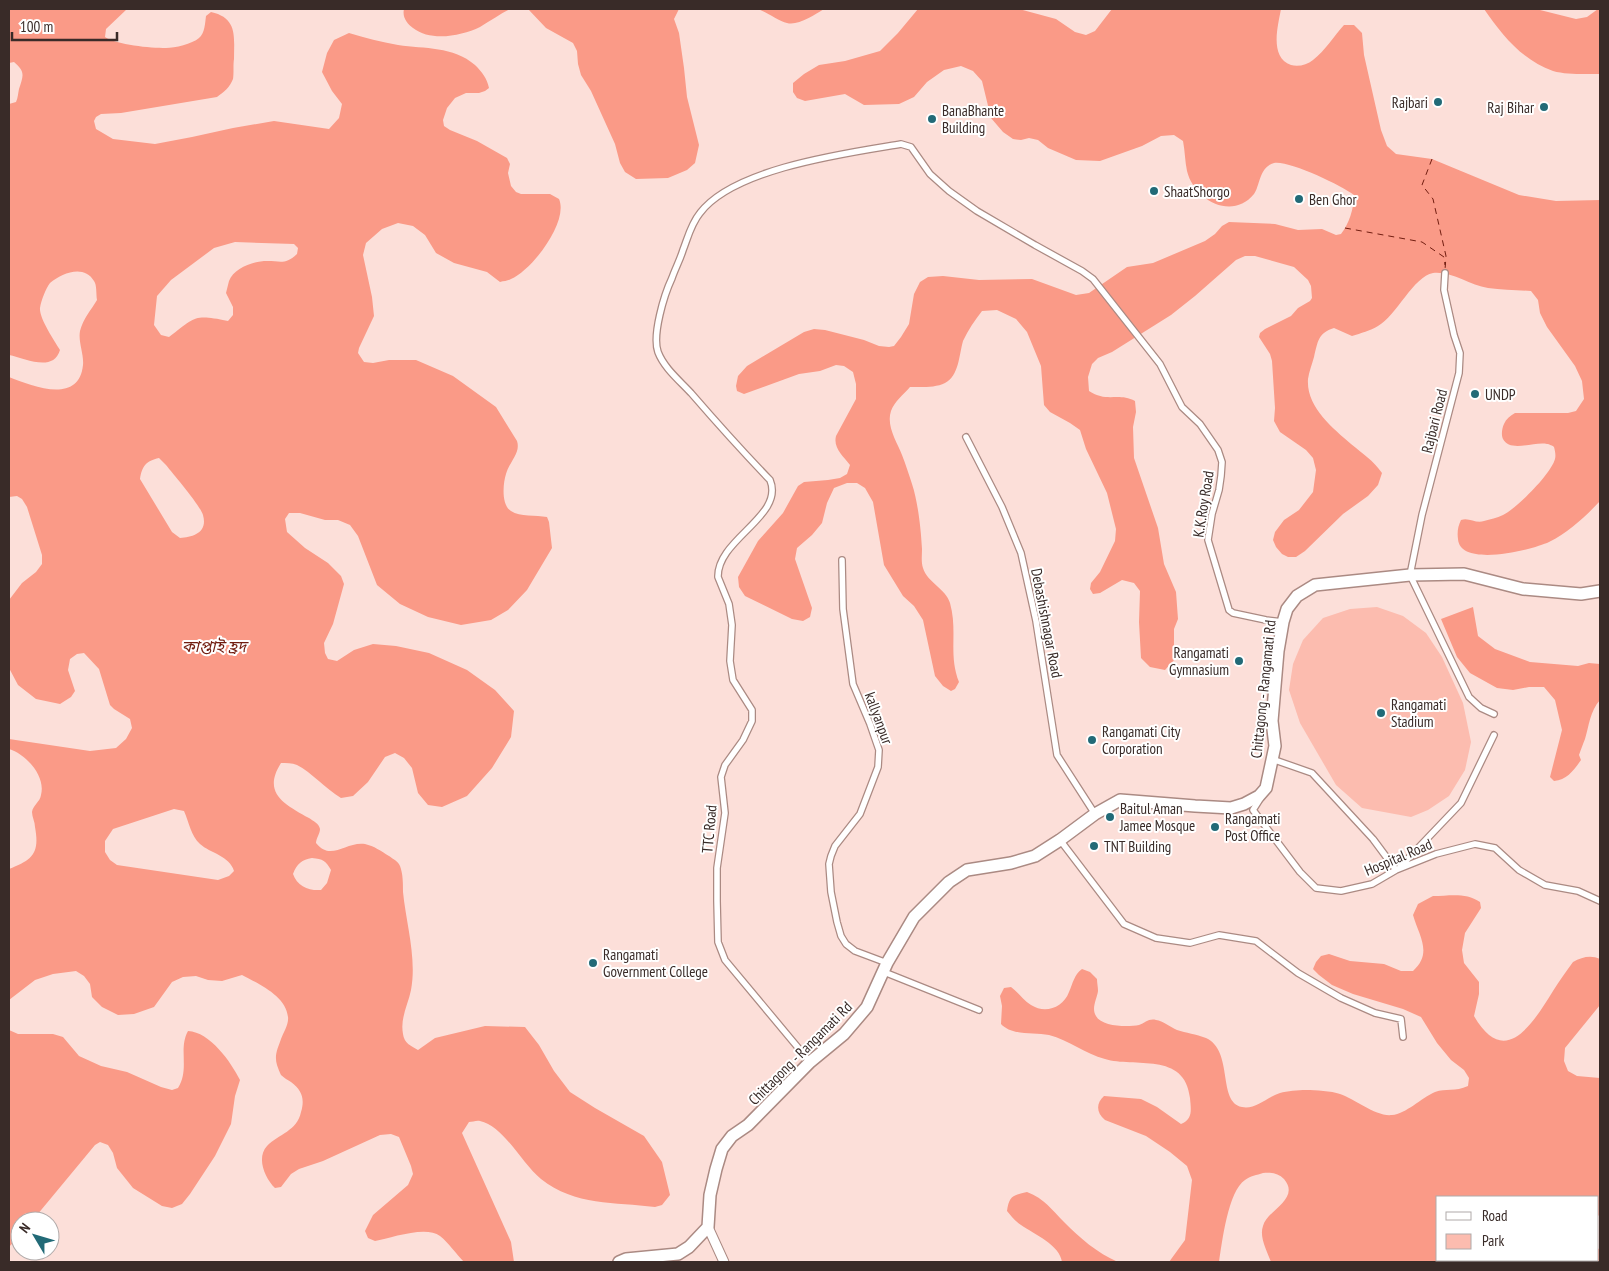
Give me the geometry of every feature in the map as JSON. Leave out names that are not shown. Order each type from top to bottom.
[{"type":"highway","name":"Chittagong - Rangamati Rd","points":[[708,1227],[710,1195],[722,1149],[732,1136],[748,1125],[810,1062],[844,1034],[867,1007],[900,938],[914,917],[949,882],[967,870],[1011,864],[1035,856],[1095,814],[1120,800],[1231,808],[1259,796],[1266,788],[1275,746],[1272,721],[1278,651],[1283,622],[1287,609],[1297,596],[1315,584],[1410,575],[1464,574],[1523,588],[1581,594],[1600,591]]},
{"type":"highway","points":[[619,1262],[626,1259],[678,1254],[689,1247],[708,1227]]},
{"type":"main road","points":[[708,1227],[724,1262]]},
{"type":"street","name":"K.K.Roy Road","points":[[721,583],[718,572],[720,563],[736,540],[766,509],[774,488],[770,480],[663,362],[656,342],[656,334],[666,291],[683,252],[691,227],[700,212],[712,200],[746,180],[787,167],[901,144],[911,147],[930,174],[977,211],[1082,271],[1092,279],[1160,364],[1182,407],[1200,424],[1218,450],[1222,462],[1219,490],[1212,514],[1208,540],[1229,610],[1233,613],[1283,622]]},
{"type":"street","name":"Rajbari Road","points":[[1410,575],[1422,515],[1459,373],[1460,353],[1444,290],[1445,273]]},
{"type":"street","name":"Debashishnagar Road","points":[[966,437],[1002,507],[1021,553],[1036,621],[1057,755],[1095,814]]},
{"type":"street","name":"kallyanpur","points":[[842,560],[843,609],[852,684],[870,724],[879,750],[878,767],[860,814],[835,846],[831,856],[831,892],[841,936],[846,944],[855,951],[885,968],[979,1010]]},
{"type":"street","points":[[1410,575],[1469,697],[1482,708],[1494,714]]},
{"type":"street","name":"TTC Road","points":[[721,583],[729,604],[732,625],[730,661],[732,680],[752,710],[752,721],[743,740],[725,765],[721,777],[725,813],[717,868],[718,942],[725,960],[810,1062]]},
{"type":"street","points":[[1272,759],[1312,773],[1398,869],[1461,803],[1494,735]]},
{"type":"street","name":"Hospital Road","points":[[1266,788],[1253,810],[1300,872],[1316,888],[1342,892],[1372,884],[1398,869],[1436,854],[1475,844],[1496,848],[1519,870],[1545,884],[1578,891],[1600,901]]},
{"type":"street","points":[[1060,840],[1124,924],[1156,938],[1190,943],[1218,935],[1256,941],[1298,972],[1342,998],[1375,1014],[1401,1019],[1403,1037]]},
{"type":"green space","name":"Rangamati Stadium","points":[[1377,607],[1403,616],[1426,633],[1442,657],[1463,703],[1471,742],[1465,770],[1449,796],[1428,810],[1411,817],[1362,808],[1336,785],[1300,723],[1289,690],[1293,664],[1303,640],[1323,618],[1350,609]]},
{"type":"shaded area","name":"কাপ্তাই হ্রদ","points":[[9,9],[127,9],[106,29],[105,37],[125,44],[159,48],[170,48],[196,40],[202,33],[206,16],[211,12],[220,15],[230,24],[234,36],[233,79],[222,93],[217,97],[121,113],[101,114],[94,121],[96,129],[113,139],[155,144],[274,121],[329,129],[339,118],[342,104],[332,91],[322,72],[327,53],[334,40],[349,33],[392,44],[448,51],[475,65],[484,75],[489,88],[479,93],[466,93],[455,98],[447,108],[443,120],[444,126],[477,141],[507,158],[510,164],[508,173],[511,186],[516,192],[521,194],[550,194],[559,199],[561,209],[559,220],[547,244],[529,266],[520,274],[507,281],[500,282],[487,272],[454,263],[436,253],[425,235],[413,226],[398,223],[382,229],[366,243],[363,255],[374,316],[359,348],[358,353],[364,362],[416,360],[453,376],[496,407],[517,441],[517,450],[505,478],[504,499],[508,508],[515,513],[547,517],[552,548],[527,590],[508,610],[491,620],[461,625],[428,617],[400,604],[377,585],[358,536],[350,525],[338,520],[325,520],[300,513],[289,513],[285,519],[287,532],[305,548],[328,563],[341,576],[344,584],[333,624],[324,643],[328,659],[337,661],[354,650],[373,644],[396,646],[429,653],[467,670],[495,690],[514,711],[511,737],[492,768],[467,796],[442,807],[428,805],[418,793],[412,768],[404,758],[395,753],[385,757],[368,782],[353,796],[341,798],[302,768],[291,763],[281,763],[274,782],[278,796],[284,802],[318,825],[320,831],[316,843],[322,848],[327,851],[333,851],[351,845],[365,844],[380,851],[399,864],[413,966],[411,990],[402,1028],[406,1042],[418,1050],[435,1038],[485,1026],[525,1027],[570,1092],[644,1136],[662,1162],[670,1195],[662,1205],[655,1207],[596,1201],[568,1194],[554,1188],[534,1172],[497,1130],[489,1124],[476,1121],[469,1122],[462,1133],[511,1242],[514,1262],[464,1262],[440,1236],[434,1233],[408,1233],[375,1241],[368,1238],[365,1231],[373,1215],[408,1185],[413,1174],[399,1137],[391,1134],[380,1135],[323,1161],[299,1169],[291,1174],[281,1187],[275,1188],[265,1173],[262,1162],[264,1151],[267,1146],[296,1124],[303,1103],[300,1092],[295,1085],[281,1075],[277,1066],[276,1055],[288,1023],[288,1017],[282,1003],[271,992],[242,975],[222,981],[208,980],[196,976],[183,977],[172,982],[154,1007],[134,1014],[118,1015],[102,1007],[92,997],[90,984],[84,976],[76,971],[53,974],[35,980],[9,1000],[9,869],[29,859],[35,850],[36,836],[32,812],[40,797],[42,788],[38,773],[28,761],[9,749],[9,739],[90,751],[116,748],[126,739],[132,728],[130,719],[110,705],[99,669],[84,653],[77,654],[70,659],[68,670],[75,691],[71,697],[60,704],[36,699],[18,685],[9,668],[9,600],[22,583],[36,572],[42,564],[42,555],[27,507],[22,499],[17,496],[9,497],[9,377],[41,388],[64,389],[73,385],[80,377],[83,365],[80,339],[81,327],[97,300],[95,283],[85,273],[67,273],[55,279],[47,288],[40,312],[44,323],[60,350],[56,357],[51,361],[38,362],[9,355],[9,104],[16,102],[22,81],[22,72],[14,62],[9,63]],"holes":[[[235,242],[294,244],[298,248],[297,254],[286,261],[256,262],[245,266],[231,276],[226,293],[233,307],[233,315],[228,321],[208,318],[196,319],[190,321],[169,337],[161,335],[154,325],[157,296],[171,280],[214,248]],[[159,458],[166,465],[201,510],[204,521],[198,533],[190,537],[180,538],[172,532],[140,479],[145,465]],[[174,809],[184,811],[197,841],[228,862],[234,871],[229,876],[218,880],[117,865],[110,860],[105,852],[105,841],[113,829]],[[312,858],[322,860],[331,870],[327,883],[321,890],[312,890],[297,882],[293,874],[296,867],[303,861]]]},
{"type":"shaded area","points":[[404,9],[510,9],[480,27],[464,33],[437,36],[420,32],[411,26],[404,17]]},
{"type":"shaded area","points":[[528,9],[679,9],[674,19],[679,33],[687,97],[699,145],[695,163],[687,170],[668,178],[636,179],[625,172],[620,163],[615,144],[591,91],[581,75],[577,51],[573,43],[546,28]]},
{"type":"shaded area","points":[[758,9],[824,9],[806,19],[791,24]]},
{"type":"shaded area","points":[[918,9],[1019,9],[1056,19],[1075,32],[1086,35],[1095,31],[1112,9],[1281,9],[1277,32],[1277,48],[1284,61],[1297,66],[1308,63],[1317,56],[1344,25],[1354,25],[1362,33],[1364,55],[1381,130],[1387,146],[1396,154],[1432,159],[1519,195],[1556,201],[1600,200],[1600,501],[1570,529],[1549,542],[1528,549],[1498,554],[1483,555],[1471,553],[1462,548],[1458,539],[1458,527],[1461,520],[1467,519],[1481,522],[1503,515],[1525,498],[1547,473],[1555,459],[1554,447],[1549,444],[1517,446],[1506,443],[1502,434],[1503,426],[1507,419],[1515,413],[1568,413],[1576,411],[1584,399],[1582,381],[1575,366],[1547,327],[1540,313],[1538,300],[1531,291],[1488,288],[1447,274],[1433,273],[1419,281],[1392,314],[1378,326],[1352,336],[1334,328],[1325,332],[1320,338],[1308,379],[1311,399],[1329,424],[1379,468],[1382,473],[1378,485],[1368,496],[1343,514],[1305,551],[1296,557],[1288,557],[1282,554],[1273,540],[1275,532],[1284,520],[1299,510],[1313,492],[1316,470],[1313,458],[1306,450],[1280,432],[1274,421],[1272,361],[1270,354],[1259,337],[1260,333],[1265,329],[1291,316],[1298,308],[1310,301],[1312,298],[1311,286],[1308,280],[1294,267],[1255,256],[1245,256],[1236,260],[1171,315],[1112,352],[1098,358],[1092,364],[1088,377],[1089,391],[1095,395],[1123,397],[1135,401],[1136,412],[1133,427],[1134,458],[1158,528],[1164,564],[1176,592],[1178,619],[1174,629],[1174,660],[1165,670],[1150,667],[1141,658],[1140,591],[1134,583],[1122,580],[1100,593],[1093,594],[1090,589],[1091,583],[1100,572],[1115,541],[1116,529],[1107,493],[1086,449],[1080,430],[1050,412],[1044,405],[1041,366],[1027,332],[1016,319],[997,310],[982,311],[974,322],[963,341],[956,370],[950,380],[937,386],[910,387],[894,404],[890,417],[893,434],[905,462],[916,499],[921,533],[923,568],[928,577],[945,594],[950,603],[953,624],[954,662],[959,682],[955,689],[951,691],[943,686],[935,676],[923,620],[914,606],[903,596],[884,565],[873,502],[865,488],[857,483],[847,483],[834,488],[827,503],[822,523],[797,548],[795,559],[812,608],[810,617],[803,621],[792,619],[745,596],[739,587],[738,577],[758,541],[783,513],[798,486],[804,482],[840,478],[847,474],[850,465],[839,452],[835,440],[856,399],[856,384],[853,372],[844,366],[836,365],[820,371],[799,374],[744,394],[737,391],[736,386],[738,376],[747,366],[804,332],[814,329],[864,340],[879,346],[894,346],[909,324],[914,294],[920,282],[928,277],[943,276],[979,280],[1032,279],[1076,295],[1089,293],[1127,267],[1153,263],[1205,241],[1229,222],[1275,224],[1298,230],[1322,229],[1336,235],[1341,234],[1350,216],[1354,195],[1314,174],[1281,163],[1274,163],[1265,168],[1256,191],[1245,202],[1235,206],[1215,204],[1197,191],[1191,181],[1187,171],[1183,141],[1174,135],[1161,136],[1142,146],[1100,161],[1076,160],[1048,148],[1038,140],[1029,138],[1013,139],[1003,132],[991,118],[982,81],[973,71],[961,66],[944,70],[927,82],[914,97],[899,104],[864,105],[845,94],[805,101],[797,98],[793,92],[793,83],[804,74],[819,65],[845,61],[880,51]]},
{"type":"shaded area","points":[[1484,9],[1536,9],[1576,19],[1587,17],[1600,9],[1600,74],[1564,73],[1542,66],[1514,46]]},
{"type":"shaded area","points":[[1473,607],[1478,636],[1495,649],[1530,662],[1578,666],[1589,663],[1600,664],[1600,700],[1590,719],[1579,755],[1581,760],[1573,771],[1563,779],[1554,781],[1550,777],[1562,730],[1555,700],[1544,687],[1513,690],[1497,688],[1470,673],[1457,657],[1441,619]]},
{"type":"shaded area","points":[[1451,895],[1469,897],[1480,902],[1481,908],[1465,933],[1462,950],[1464,963],[1479,982],[1479,994],[1474,1016],[1485,1032],[1497,1039],[1507,1040],[1518,1036],[1527,1027],[1537,1016],[1573,962],[1586,957],[1600,959],[1600,1005],[1565,1048],[1564,1061],[1568,1071],[1577,1076],[1600,1078],[1600,1214],[1599,1196],[1436,1196],[1436,1261],[1480,1262],[1271,1262],[1264,1244],[1262,1230],[1266,1220],[1286,1198],[1288,1186],[1279,1175],[1263,1173],[1245,1180],[1234,1195],[1224,1231],[1219,1262],[1169,1262],[1185,1240],[1192,1180],[1187,1166],[1146,1136],[1105,1120],[1100,1114],[1098,1105],[1104,1096],[1141,1099],[1157,1107],[1181,1124],[1188,1120],[1191,1106],[1186,1083],[1179,1073],[1169,1067],[1105,1059],[1056,1037],[1017,1032],[1006,1028],[1001,1024],[1002,1006],[1000,996],[1004,988],[1011,987],[1036,1008],[1053,1008],[1066,998],[1075,977],[1082,969],[1090,972],[1097,979],[1098,991],[1094,1010],[1099,1020],[1109,1024],[1128,1026],[1156,1020],[1177,1030],[1199,1035],[1215,1044],[1223,1064],[1230,1096],[1234,1103],[1242,1107],[1252,1107],[1283,1092],[1314,1090],[1328,1091],[1346,1096],[1372,1111],[1386,1115],[1397,1114],[1435,1092],[1468,1086],[1469,1078],[1464,1070],[1451,1060],[1437,1043],[1421,1017],[1332,985],[1313,969],[1321,956],[1329,954],[1350,961],[1384,964],[1401,971],[1413,971],[1422,958],[1423,951],[1423,944],[1413,915],[1418,904],[1433,896]]},
{"type":"shaded area","points":[[9,1030],[18,1034],[53,1034],[63,1037],[79,1056],[101,1066],[127,1072],[172,1090],[178,1088],[183,1074],[184,1045],[188,1031],[204,1037],[219,1049],[240,1080],[235,1096],[231,1124],[215,1156],[182,1204],[172,1208],[162,1206],[133,1188],[117,1168],[113,1153],[108,1145],[100,1142],[95,1145],[40,1211],[10,1211],[9,1247]]},
{"type":"shaded area","points":[[1027,1192],[1043,1201],[1089,1245],[1118,1262],[1062,1262],[1057,1250],[1052,1245],[1019,1224],[1007,1211],[1012,1197]]},
{"type":"shaded area","points":[[1599,1248],[1600,1262],[1560,1262],[1599,1261]]},
{"type":"ferry route","points":[[1432,159],[1422,185],[1433,199],[1446,256],[1445,270]]},
{"type":"ferry route","points":[[1345,228],[1422,242],[1444,257],[1445,265]]},
{"type":"place","name":"Rajbari","points":[[1438,102]]},
{"type":"place","name":"Raj Bihar","points":[[1544,107]]},
{"type":"place","name":"BanaBhante Building","points":[[932,119]]},
{"type":"place","name":"ShaatShorgo","points":[[1154,191]]},
{"type":"place","name":"Ben Ghor","points":[[1299,199]]},
{"type":"place","name":"UNDP","points":[[1475,394]]},
{"type":"place","name":"Rangamati Gymnasium","points":[[1239,661]]},
{"type":"place","name":"Rangamati Stadium","points":[[1381,713]]},
{"type":"place","name":"Rangamati City Corporation","points":[[1092,740]]},
{"type":"place","name":"Baitul Aman Jamee Mosque","points":[[1110,817]]},
{"type":"place","name":"Rangamati Post Office","points":[[1215,827]]},
{"type":"place","name":"TNT Building","points":[[1094,846]]},
{"type":"place","name":"Rangamati Government College","points":[[593,963]]}]
